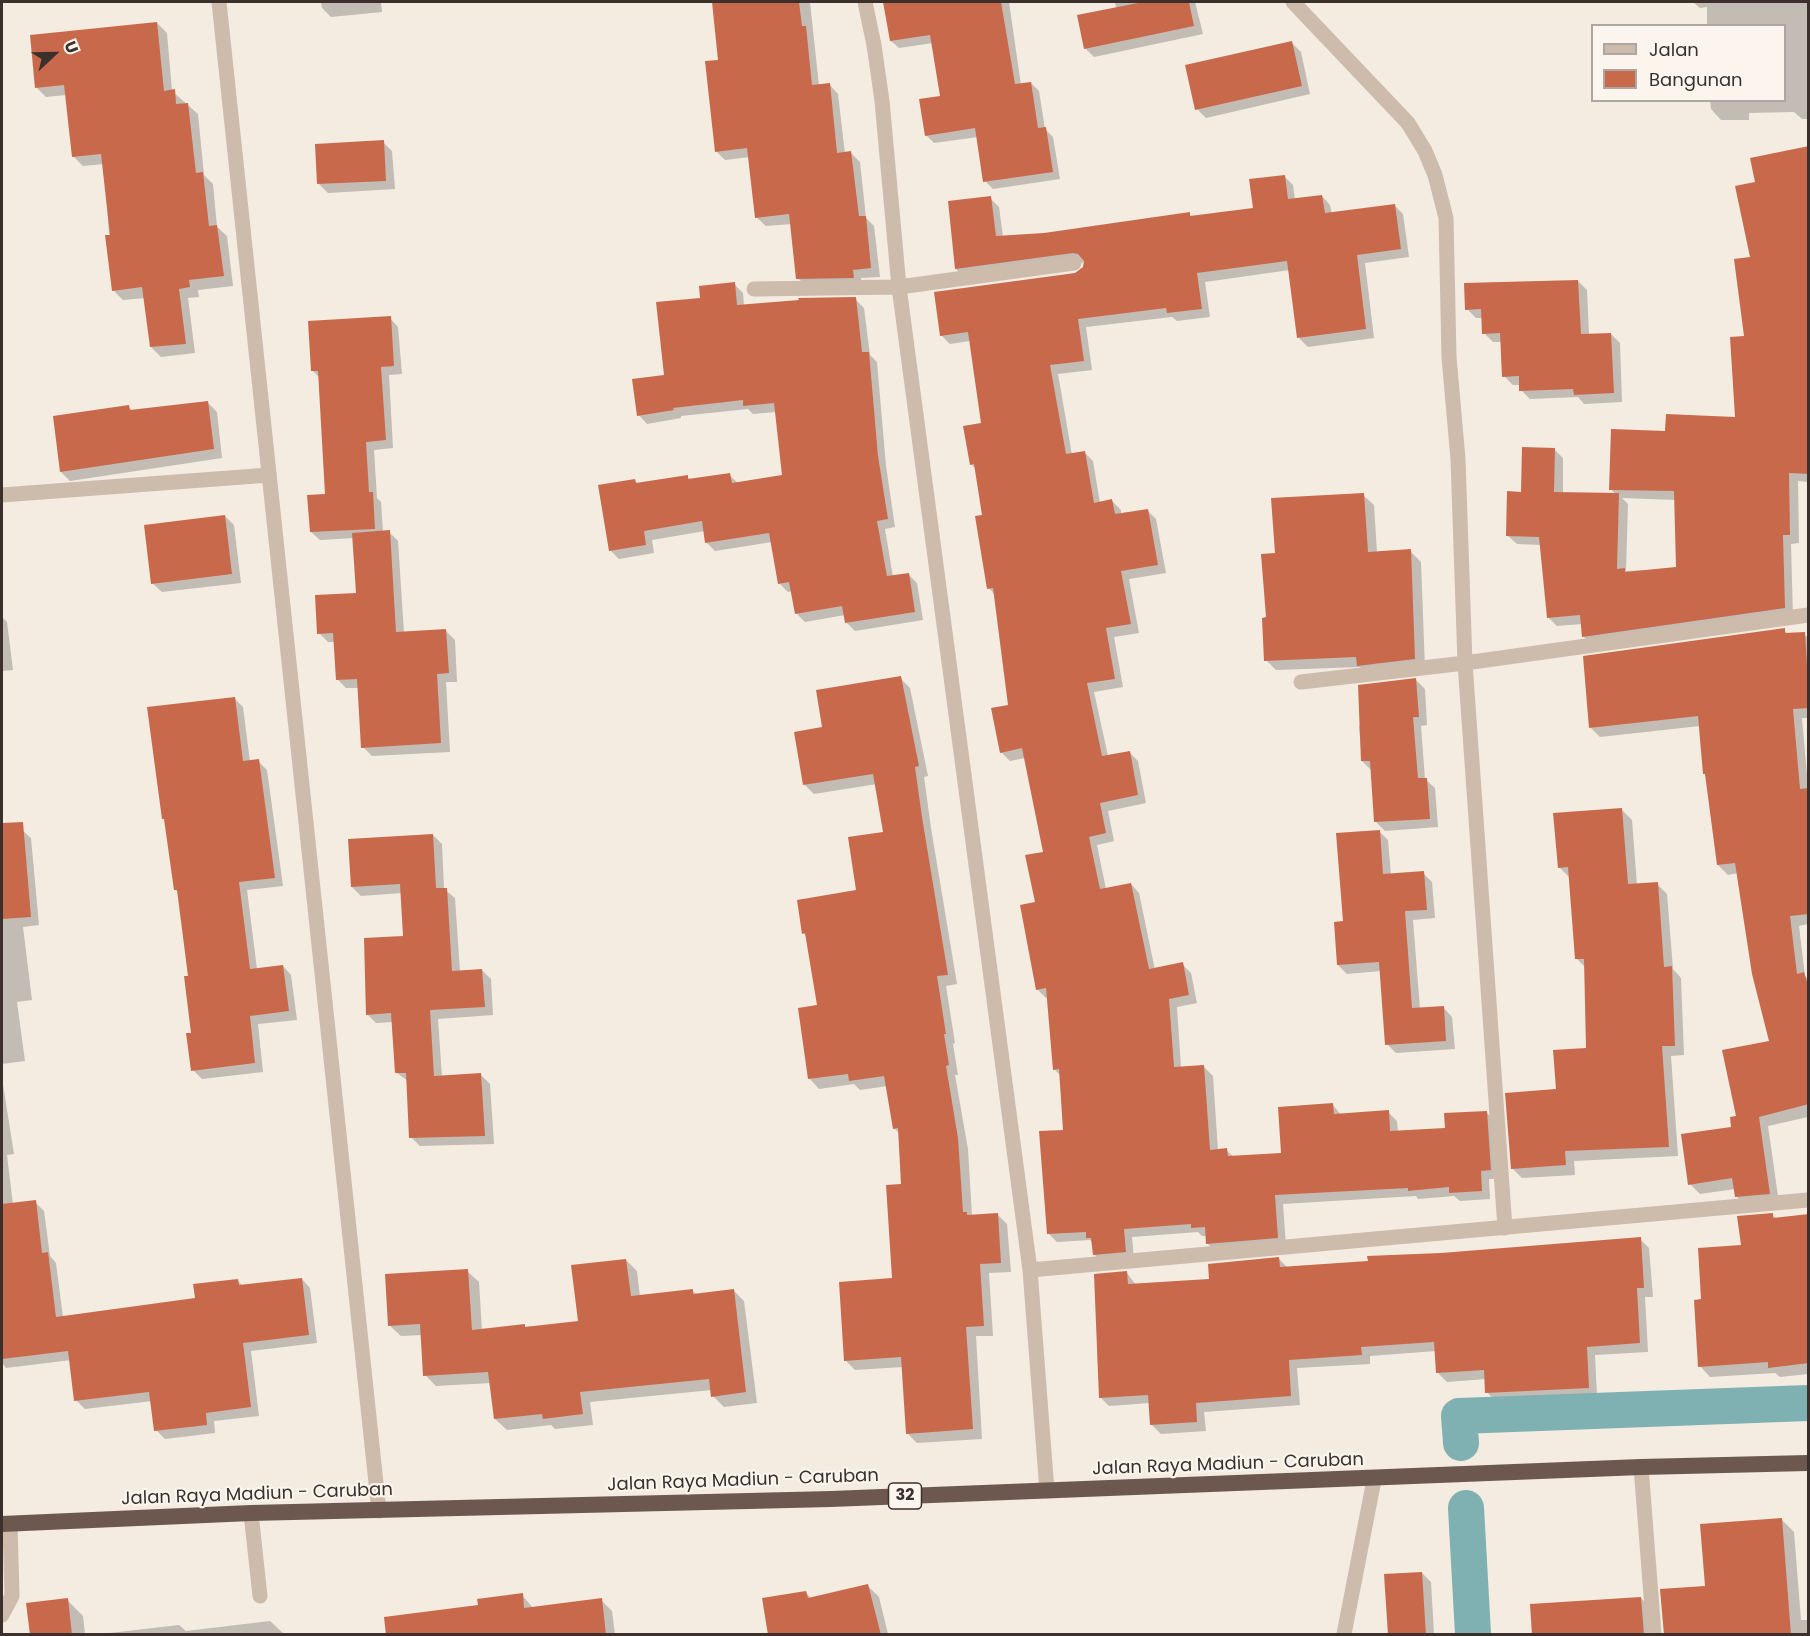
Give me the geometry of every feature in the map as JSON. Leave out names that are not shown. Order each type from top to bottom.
[{"type":"highway","name":"Jalan Raya Madiun - Caruban","points":[[6,1524],[251,1513],[1047,1491],[1374,1480],[1641,1467],[1809,1463]]},
{"type":"street","points":[[219,2],[379,1511]]},
{"type":"street","points":[[865,2],[882,100],[899,287],[1030,1270],[1047,1491]]},
{"type":"street","points":[[1293,2],[1408,123],[1425,150],[1435,175],[1446,218],[1449,357],[1458,459],[1465,663],[1504,1228]]},
{"type":"street","points":[[754,289],[899,287],[1074,263]]},
{"type":"street","points":[[2,495],[269,475]]},
{"type":"street","points":[[1301,682],[1465,663],[1809,615]]},
{"type":"street","points":[[1030,1270],[1809,1200]]},
{"type":"street","points":[[1641,1467],[1654,1635]]},
{"type":"street","points":[[1344,1635],[1374,1480]]},
{"type":"street","points":[[251,1513],[260,1596]]},
{"type":"street","points":[[2,1616],[12,1596],[6,1524]]},
{"type":"building","points":[[712,2],[799,2],[802,26],[806,26],[812,85],[830,83],[837,153],[851,151],[859,216],[866,216],[871,268],[853,270],[854,278],[796,279],[789,214],[755,218],[747,148],[715,152],[705,61],[718,60]]},
{"type":"building","points":[[883,2],[1001,2],[1015,84],[1031,82],[1038,128],[1046,127],[1053,172],[983,182],[975,128],[925,136],[919,99],[940,96],[930,35],[890,41]]},
{"type":"building","points":[[1143,2],[1189,2],[1194,26],[1084,49],[1077,15]]},
{"type":"building","points":[[157,22],[164,91],[175,89],[176,104],[188,103],[196,173],[203,172],[209,226],[217,225],[224,276],[189,280],[190,287],[179,289],[186,344],[150,347],[142,287],[112,291],[105,235],[110,235],[101,154],[72,157],[64,85],[35,88],[30,35]]},
{"type":"building","points":[[1292,41],[1302,86],[1195,110],[1185,65]]},
{"type":"building","points":[[384,140],[386,181],[317,184],[315,144]]},
{"type":"building","points":[[1809,146],[1809,474],[1789,473],[1790,535],[1783,535],[1785,608],[1582,637],[1580,615],[1547,618],[1539,537],[1506,536],[1507,491],[1521,492],[1522,447],[1555,448],[1554,492],[1619,493],[1617,569],[1625,568],[1625,572],[1676,567],[1674,491],[1609,490],[1611,429],[1665,431],[1666,414],[1735,417],[1730,337],[1744,336],[1734,259],[1750,257],[1735,186],[1755,182],[1750,158]]},
{"type":"building","points":[[1285,175],[1288,199],[1322,195],[1325,213],[1395,204],[1401,249],[1357,255],[1366,329],[1297,338],[1287,261],[1197,273],[1202,309],[1167,313],[1166,308],[1078,319],[1084,361],[1050,365],[1066,454],[1085,451],[1094,503],[1112,499],[1115,514],[1148,509],[1158,565],[1121,571],[1131,624],[1106,628],[1115,679],[1087,683],[1102,756],[1130,751],[1138,795],[1100,803],[1106,833],[1089,837],[1100,889],[1131,883],[1149,969],[1183,962],[1189,995],[1169,999],[1174,1067],[1204,1065],[1210,1150],[1227,1148],[1228,1156],[1281,1153],[1278,1107],[1333,1103],[1334,1114],[1389,1110],[1390,1131],[1445,1128],[1444,1113],[1487,1111],[1491,1170],[1481,1171],[1482,1191],[1449,1193],[1449,1187],[1408,1191],[1408,1188],[1275,1195],[1278,1238],[1206,1244],[1205,1227],[1191,1228],[1191,1224],[1124,1229],[1126,1252],[1093,1255],[1091,1238],[1086,1238],[1086,1232],[1047,1234],[1039,1131],[1063,1130],[1059,1069],[1053,1070],[1046,988],[1036,990],[1020,905],[1035,902],[1025,855],[1043,852],[1022,748],[1000,753],[991,708],[1008,705],[993,588],[987,589],[975,516],[982,515],[974,464],[970,465],[963,426],[981,423],[968,332],[940,336],[934,292],[1075,273],[1083,267],[1084,261],[1078,254],[1073,253],[955,269],[948,201],[991,196],[996,236],[1044,233],[1190,212],[1190,216],[1253,208],[1249,179]]},
{"type":"building","points":[[1578,280],[1581,334],[1611,333],[1614,393],[1574,395],[1573,389],[1519,391],[1519,376],[1502,377],[1500,333],[1482,334],[1481,309],[1465,310],[1464,283]]},
{"type":"building","points":[[735,282],[737,305],[799,300],[798,298],[856,297],[862,352],[869,352],[878,456],[888,519],[877,521],[887,576],[909,573],[915,612],[845,623],[842,606],[795,614],[789,582],[778,584],[769,533],[705,543],[702,521],[644,531],[646,545],[609,551],[598,485],[635,479],[636,483],[688,475],[688,479],[730,473],[732,483],[782,475],[774,403],[743,406],[743,400],[673,408],[674,410],[637,416],[632,379],[664,375],[656,302],[700,298],[699,286]]},
{"type":"building","points":[[391,316],[394,366],[381,367],[386,440],[366,442],[369,492],[373,492],[375,529],[310,532],[307,495],[325,494],[318,371],[311,371],[308,321]]},
{"type":"building","points":[[208,401],[214,449],[60,472],[53,416],[129,405],[130,410]]},
{"type":"building","points":[[1364,493],[1368,552],[1411,549],[1415,659],[1357,666],[1356,657],[1264,661],[1262,618],[1266,617],[1261,554],[1275,553],[1271,498]]},
{"type":"building","points":[[225,515],[232,574],[151,584],[144,525]]},
{"type":"building","points":[[390,530],[396,632],[446,629],[449,673],[437,674],[441,743],[361,748],[357,679],[336,680],[333,633],[317,634],[315,595],[356,593],[352,533]]},
{"type":"building","points":[[1785,628],[1785,633],[1805,632],[1809,698],[1809,708],[1793,709],[1800,789],[1809,788],[1809,914],[1790,916],[1797,974],[1804,972],[1809,988],[1809,1104],[1759,1117],[1770,1194],[1735,1197],[1732,1178],[1688,1185],[1681,1134],[1731,1127],[1730,1117],[1736,1116],[1722,1050],[1769,1041],[1752,974],[1735,863],[1717,865],[1705,774],[1703,774],[1698,716],[1589,728],[1583,656]]},
{"type":"building","points":[[901,676],[919,766],[915,767],[948,975],[937,976],[946,1034],[944,1034],[949,1065],[946,1066],[958,1138],[963,1212],[967,1212],[967,1215],[998,1213],[1001,1263],[980,1264],[984,1326],[966,1327],[973,1429],[906,1434],[901,1357],[844,1361],[839,1282],[892,1278],[886,1185],[901,1184],[898,1128],[893,1129],[884,1076],[849,1081],[848,1074],[808,1079],[798,1008],[817,1005],[797,900],[856,890],[848,837],[883,832],[873,774],[803,785],[794,732],[822,727],[816,690]]},
{"type":"building","points":[[1416,678],[1419,717],[1413,717],[1418,778],[1427,778],[1430,819],[1374,822],[1370,761],[1361,761],[1358,685]]},
{"type":"building","points":[[235,697],[243,761],[259,759],[275,878],[239,882],[250,969],[283,965],[289,1011],[250,1016],[255,1063],[191,1071],[186,1033],[191,1033],[184,976],[188,976],[177,890],[174,890],[164,819],[162,819],[147,707]]},
{"type":"building","points":[[1622,808],[1628,884],[1658,882],[1664,967],[1672,966],[1675,1046],[1662,1046],[1669,1147],[1565,1151],[1566,1165],[1511,1169],[1505,1093],[1556,1089],[1553,1050],[1586,1048],[1584,959],[1575,959],[1568,867],[1558,868],[1553,813]]},
{"type":"building","points":[[23,822],[31,917],[2,919],[2,823]]},
{"type":"building","points":[[1380,830],[1383,874],[1424,871],[1427,910],[1405,911],[1412,1008],[1444,1006],[1446,1041],[1385,1045],[1379,962],[1337,965],[1334,922],[1343,921],[1336,833]]},
{"type":"building","points":[[433,834],[436,888],[447,888],[452,971],[482,969],[485,1007],[430,1010],[434,1076],[481,1073],[485,1136],[409,1138],[406,1073],[395,1073],[391,1013],[366,1015],[364,938],[403,936],[400,884],[351,887],[348,839]]},
{"type":"building","points":[[36,1200],[42,1253],[48,1252],[56,1317],[195,1298],[193,1284],[238,1279],[239,1285],[302,1278],[309,1335],[243,1343],[251,1407],[206,1413],[207,1425],[154,1431],[149,1392],[74,1401],[68,1351],[2,1359],[2,1204]]},
{"type":"building","points":[[1773,1213],[1773,1218],[1809,1214],[1809,1363],[1768,1368],[1768,1362],[1698,1367],[1694,1300],[1701,1299],[1698,1248],[1741,1245],[1737,1216]]},
{"type":"building","points":[[1641,1237],[1644,1288],[1637,1288],[1640,1343],[1587,1347],[1589,1388],[1485,1393],[1484,1370],[1436,1373],[1434,1342],[1361,1347],[1362,1355],[1289,1360],[1291,1396],[1196,1403],[1197,1422],[1150,1425],[1148,1395],[1099,1398],[1094,1274],[1127,1271],[1128,1284],[1209,1279],[1208,1264],[1279,1257],[1280,1267],[1368,1261],[1367,1256],[1441,1253]]},
{"type":"building","points":[[626,1259],[631,1296],[693,1289],[693,1294],[734,1289],[746,1392],[711,1397],[709,1379],[580,1392],[583,1414],[543,1419],[542,1414],[494,1419],[488,1372],[423,1376],[420,1324],[388,1326],[385,1274],[468,1269],[472,1330],[525,1324],[525,1327],[578,1321],[571,1265]]},
{"type":"building","points":[[1782,1518],[1791,1635],[1664,1635],[1660,1589],[1705,1586],[1700,1524]]},
{"type":"building","points":[[1422,1572],[1426,1635],[1388,1635],[1384,1574]]},
{"type":"building","points":[[868,1584],[881,1635],[768,1635],[762,1598],[806,1591],[808,1598]]},
{"type":"building","points":[[523,1593],[524,1608],[602,1598],[606,1635],[386,1635],[384,1617],[478,1605],[477,1599]]},
{"type":"building","points":[[1641,1597],[1644,1635],[1532,1635],[1530,1604]]},
{"type":"building","points":[[68,1598],[72,1635],[30,1635],[26,1603]]},
{"type":"waterway","points":[[1461,1443],[1459,1416],[1808,1403]]},
{"type":"waterway","points":[[1466,1508],[1473,1634]]}]
